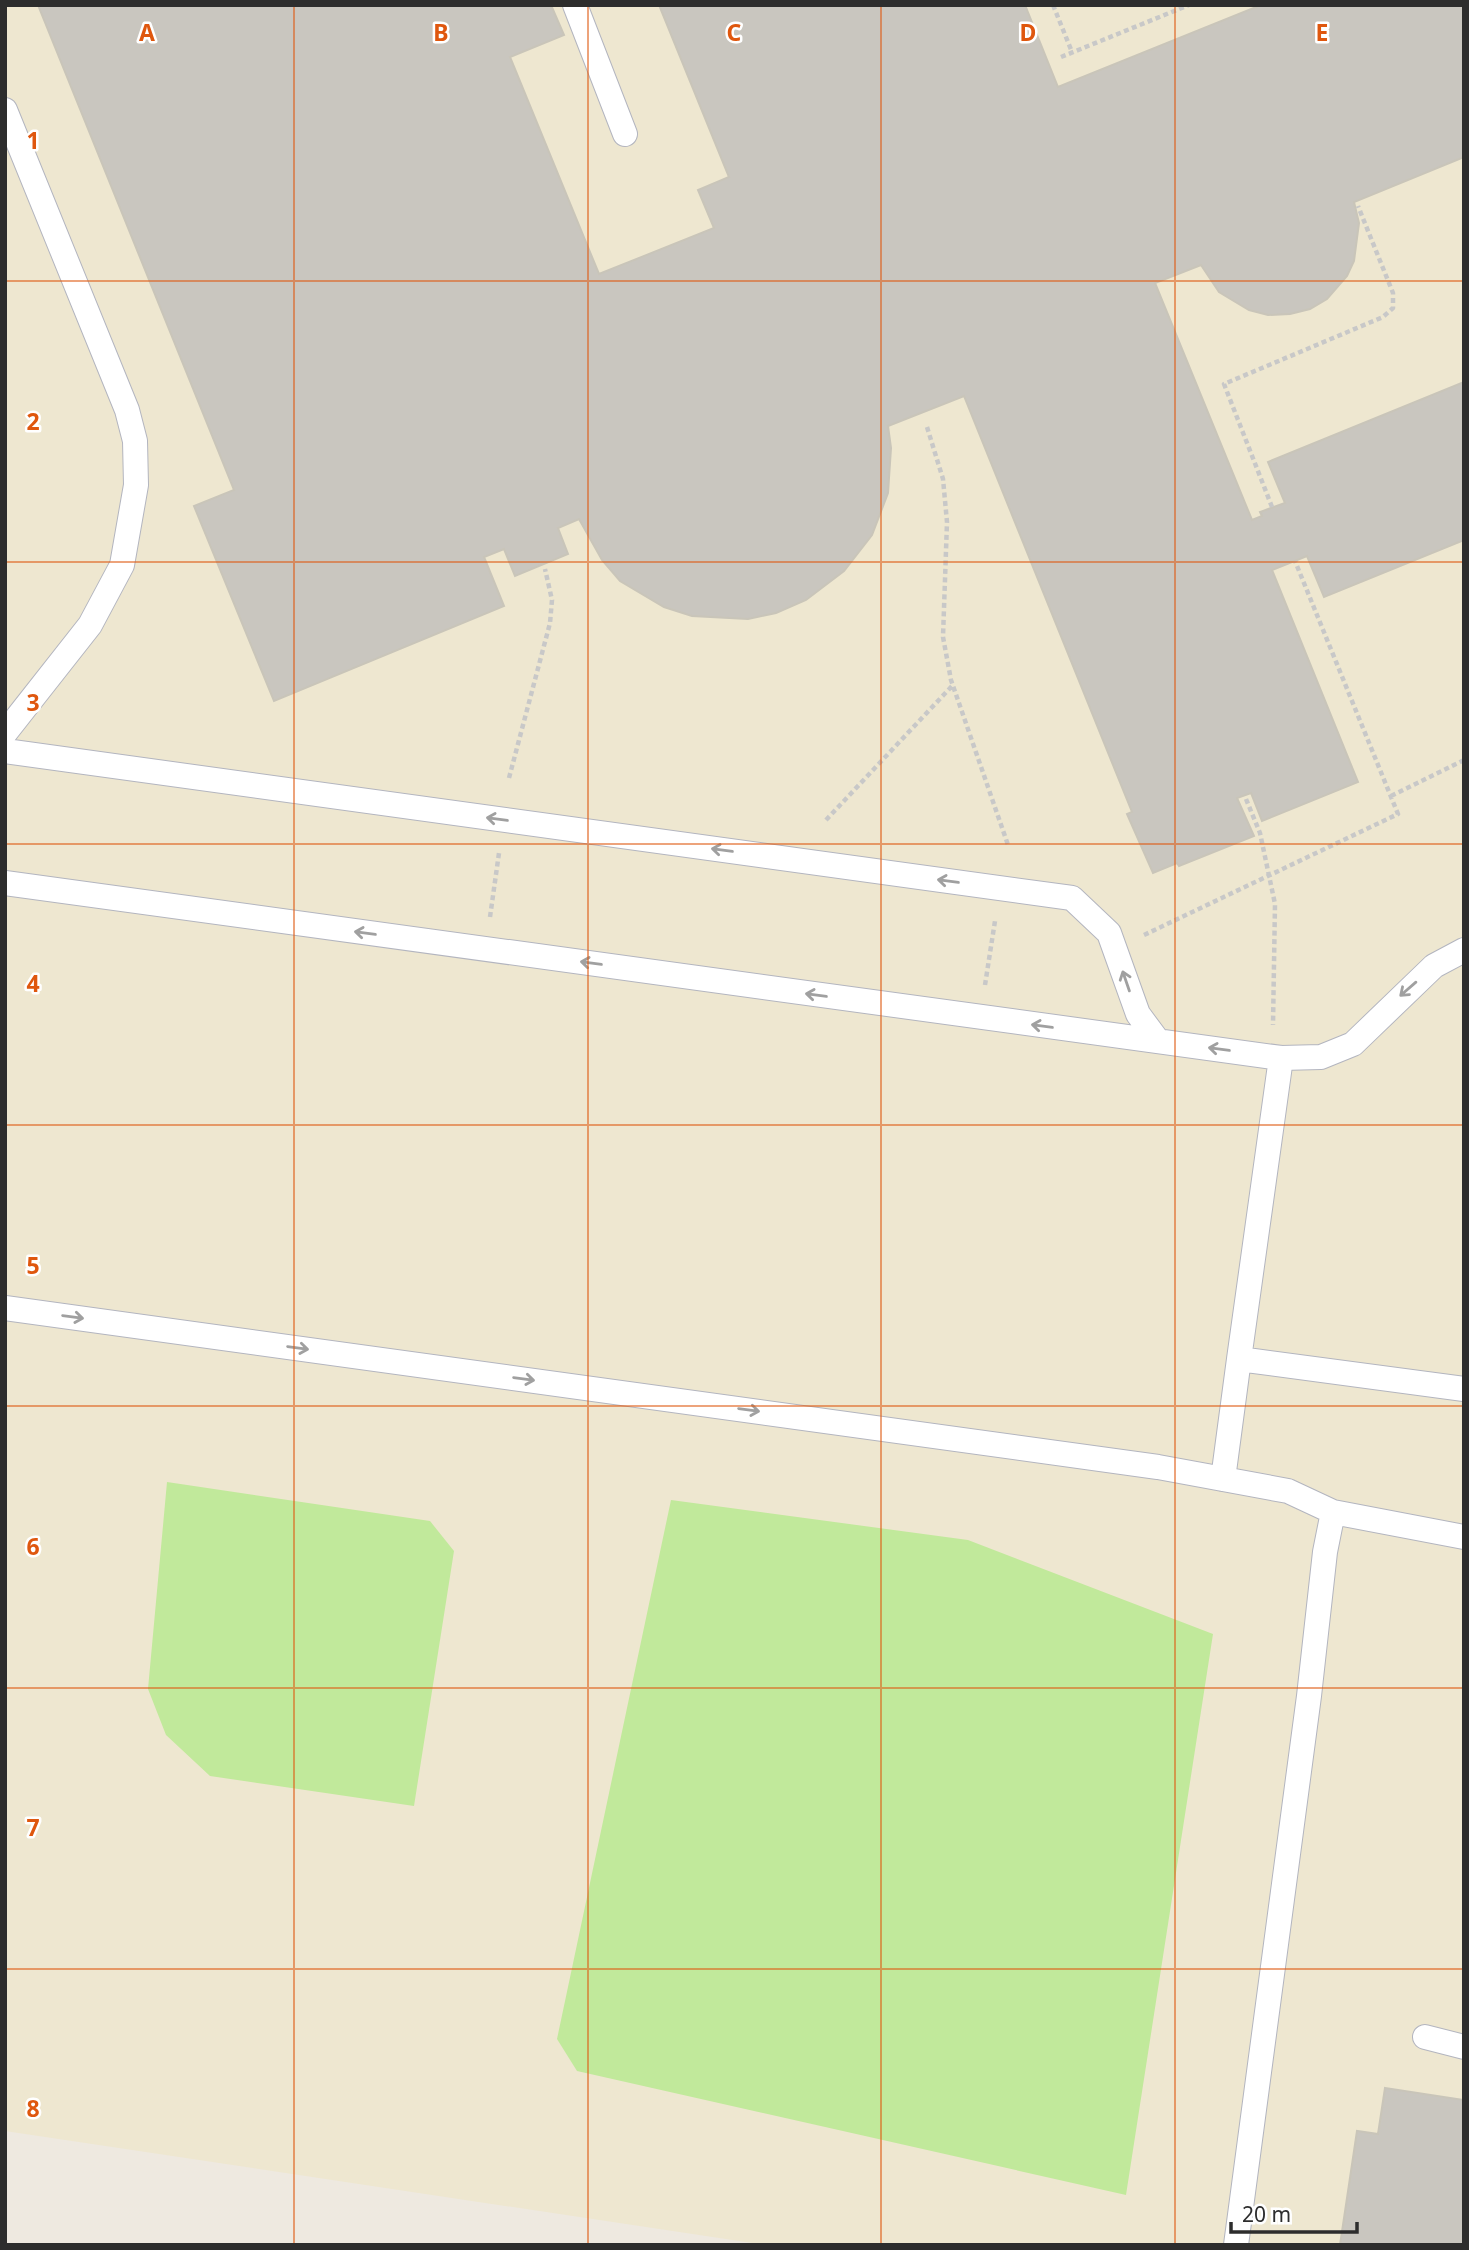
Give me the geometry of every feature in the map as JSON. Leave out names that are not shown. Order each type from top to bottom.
[{"type":"lane","points":[[575,5],[625,134]]},
{"type":"lane","points":[[5,110],[127,410],[135,441],[136,485],[122,565],[116,577],[90,625],[5,733]]},
{"type":"lane","points":[[5,751],[1072,898],[1109,933],[1138,1014],[1158,1041]]},
{"type":"lane","points":[[5,883],[1281,1058],[1321,1056],[1353,1044],[1426,974],[1464,950]]},
{"type":"lane","points":[[1223,1479],[1281,1058]]},
{"type":"lane","points":[[5,1308],[1088,1457],[1288,1491],[1333,1512],[1464,1537]]},
{"type":"lane","points":[[1239,1359],[1464,1389]]},
{"type":"lane","points":[[1236,2245],[1307,1710],[1325,1552],[1333,1512]]},
{"type":"lane","points":[[1425,2037],[1464,2047]]},
{"type":"path","points":[[1052,5],[1072,52]]},
{"type":"path","points":[[1060,57],[1189,5]]},
{"type":"path","points":[[1272,507],[1224,384],[1383,317],[1393,308],[1393,293],[1358,206]]},
{"type":"path","points":[[927,427],[943,479],[947,522],[943,637],[952,686],[1008,845]]},
{"type":"path","points":[[1144,935],[1398,814],[1295,561]]},
{"type":"path","points":[[509,778],[550,624],[552,600],[545,569]]},
{"type":"path","points":[[826,820],[952,686]]},
{"type":"path","points":[[1391,796],[1464,760]]},
{"type":"path","points":[[1246,799],[1260,833],[1275,904],[1273,1027]]},
{"type":"path","points":[[489,924],[500,848]]},
{"type":"path","points":[[984,992],[996,917]]},
{"type":"shaded area","points":[[5,5],[1464,5],[1464,2245],[766,2245],[5,2131]]},
{"type":"green space","points":[[167,1482],[430,1521],[454,1551],[414,1806],[210,1776],[166,1735],[148,1689]]},
{"type":"green space","points":[[671,1500],[968,1540],[1213,1634],[1126,2195],[577,2071],[557,2039]]},
{"type":"building","points":[[38,5],[551,5],[564,35],[510,57],[599,274],[714,228],[698,190],[729,177],[659,5],[1025,5],[1058,87],[1261,5],[1464,5],[1464,157],[1354,202],[1359,223],[1354,261],[1347,276],[1327,299],[1310,309],[1290,314],[1268,315],[1249,310],[1219,292],[1201,265],[1155,283],[1252,520],[1262,516],[1260,512],[1285,503],[1268,462],[1464,382],[1464,540],[1324,597],[1307,556],[1272,570],[1358,782],[1262,821],[1251,793],[1237,798],[1254,836],[1179,866],[1177,863],[1153,873],[1127,814],[1132,812],[964,396],[888,426],[891,448],[888,493],[872,535],[844,571],[806,600],[776,613],[748,619],[692,616],[664,607],[620,581],[602,560],[579,519],[558,528],[568,554],[515,576],[504,549],[484,557],[504,606],[274,701],[194,506],[234,490]]},
{"type":"building","points":[[1385,2088],[1464,2100],[1464,2245],[1340,2245],[1357,2131],[1378,2134]]}]
